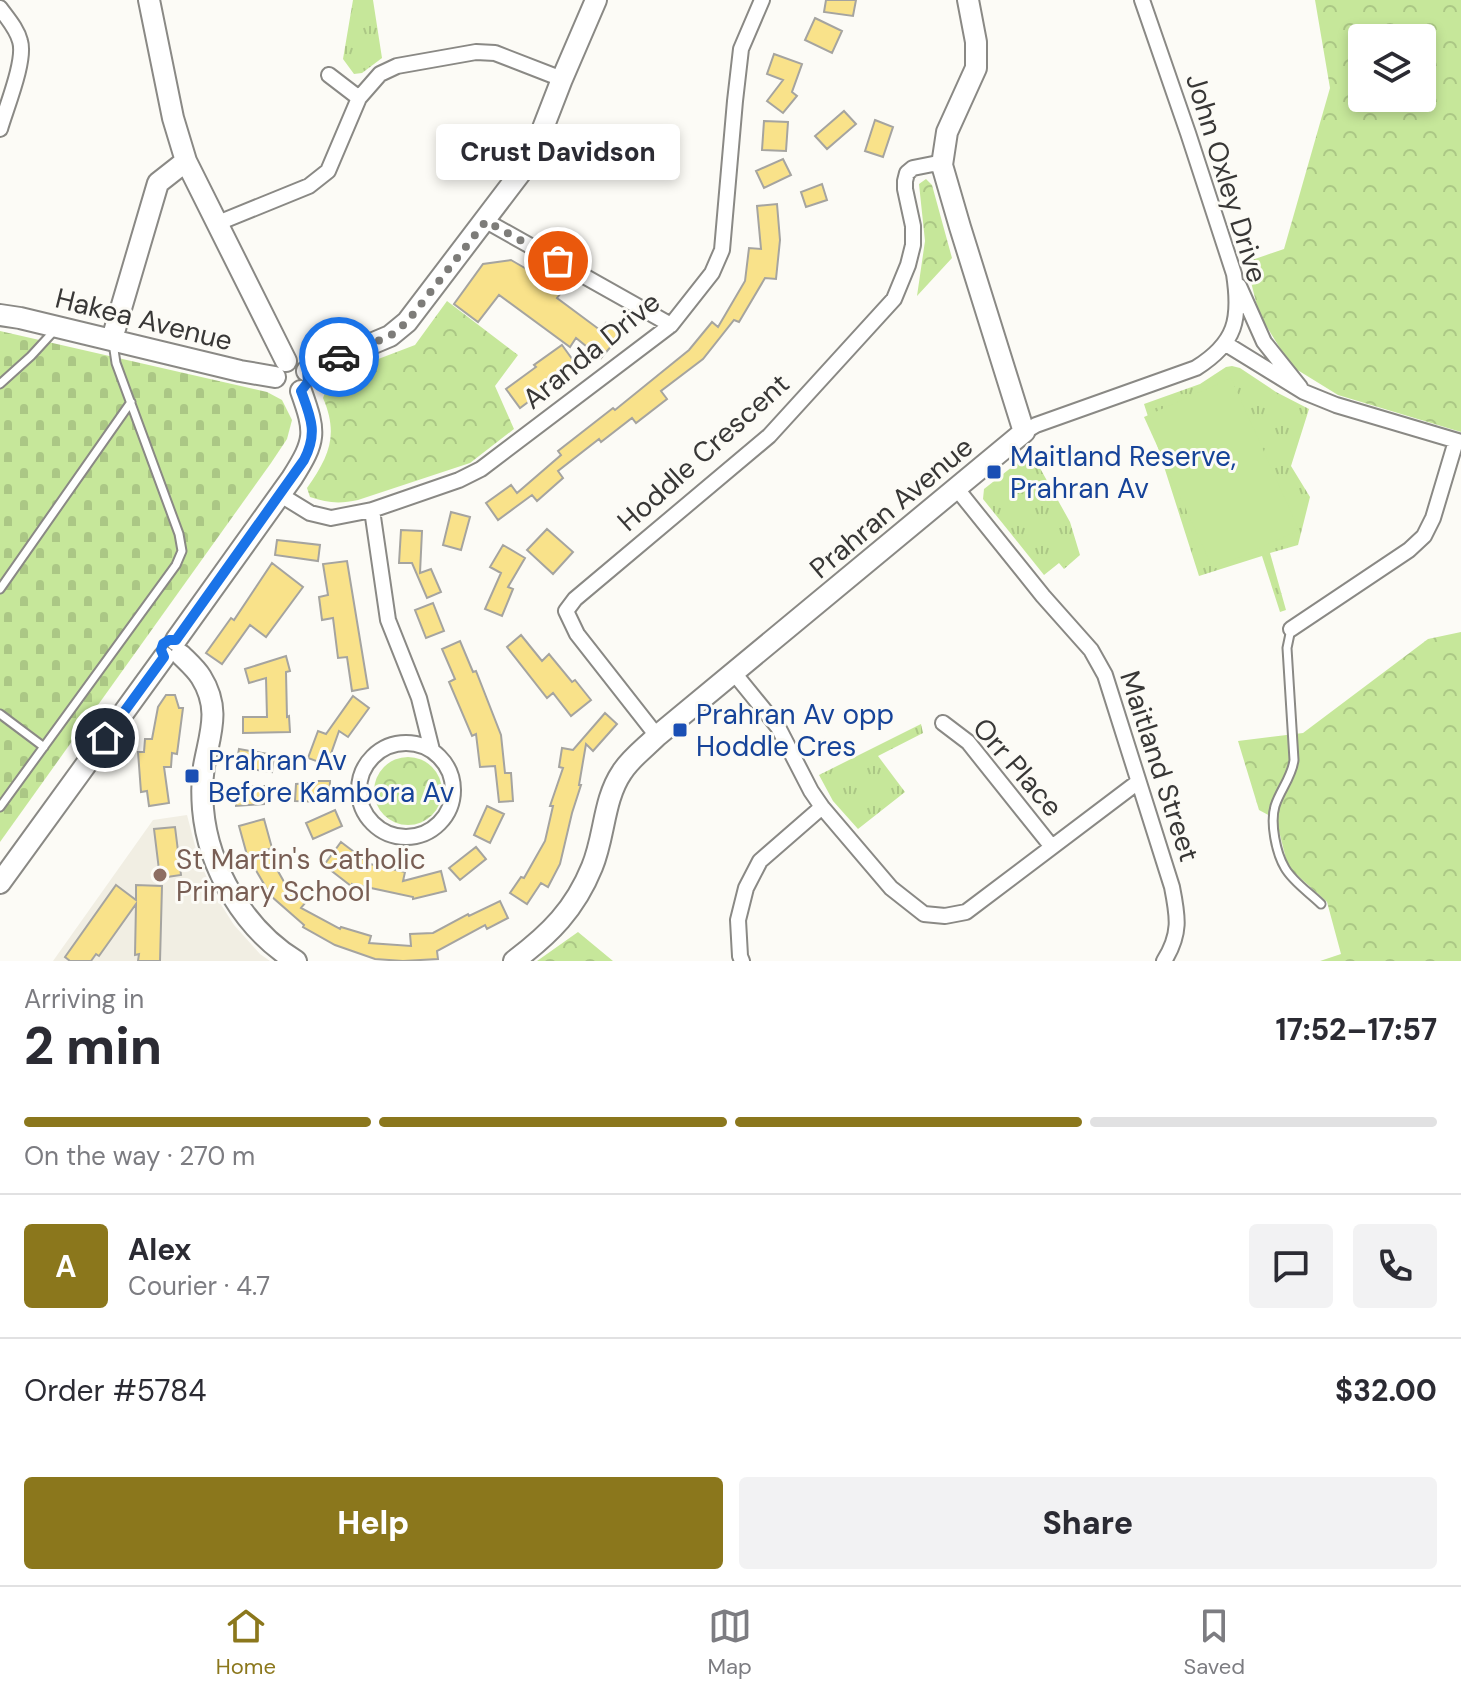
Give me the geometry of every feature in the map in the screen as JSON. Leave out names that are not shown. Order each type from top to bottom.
[{"type":"street","points":[[149,0],[173,118],[186,161],[218,223],[281,369],[278,387],[291,394],[301,391],[308,382],[307,371],[301,363],[291,360],[281,369]]},
{"type":"street","points":[[307,371],[390,336],[407,322],[486,221],[531,159],[596,0]]},
{"type":"street","name":"Aranda Drive","points":[[279,494],[310,513],[331,518],[372,510],[459,480],[481,469],[671,325],[712,273],[722,250],[741,49],[762,0]]},
{"type":"street","points":[[968,0],[976,42],[976,68],[947,132],[942,165],[1024,432],[1196,368],[1213,358],[1226,344],[1304,392],[1336,405],[1459,441],[1424,536],[1409,550],[1291,629]]},
{"type":"street","name":"John Oxley Drive","points":[[1142,0],[1234,274],[1237,308],[1226,344]]},
{"type":"street","points":[[0,8],[22,44],[21,61],[0,129]]},
{"type":"street","points":[[218,223],[309,186],[328,171],[359,98],[380,74],[397,66],[476,52],[495,53],[562,79]]},
{"type":"street","points":[[329,75],[359,98]]},
{"type":"street","points":[[112,339],[158,183],[186,161]]},
{"type":"street","name":"Hoddle Crescent","points":[[657,736],[577,634],[566,611],[575,599],[769,436],[894,299],[913,245],[913,226],[905,189],[907,173],[913,168],[942,165]]},
{"type":"street","points":[[486,221],[671,325]]},
{"type":"street","points":[[1234,274],[1264,342],[1304,392]]},
{"type":"street","name":"Hakea Avenue","points":[[0,315],[58,326],[240,371],[281,369]]},
{"type":"street","points":[[0,883],[174,651],[304,460],[311,442],[312,424],[301,391]]},
{"type":"street","name":"Prahran Avenue","points":[[514,961],[541,941],[578,896],[599,849],[610,796],[630,762],[657,736],[1024,432]]},
{"type":"street","name":"Maitland Street","points":[[957,489],[1091,650],[1105,675],[1172,887],[1178,917],[1175,940],[1164,961]]},
{"type":"street","points":[[372,510],[388,620],[419,698],[432,750],[444,761],[454,791],[450,807],[430,831],[415,836],[399,836],[384,831],[372,822],[364,810],[360,780],[366,765],[375,754],[403,742],[432,750]]},
{"type":"street","points":[[174,651],[200,675],[211,698],[213,719],[204,768],[203,809],[210,847],[220,871],[254,926],[296,961]]},
{"type":"street","points":[[734,673],[778,727],[822,807],[891,888],[924,914],[945,916],[966,912],[1138,782]]},
{"type":"street","name":"Orr Place","points":[[943,723],[968,742],[1052,847]]},
{"type":"street","points":[[742,961],[738,920],[746,888],[760,861],[822,807]]},
{"type":"lane","points":[[0,384],[58,326]]},
{"type":"lane","points":[[0,807],[176,565],[182,551],[179,534],[116,363],[112,339]]},
{"type":"lane","points":[[0,589],[131,402]]},
{"type":"lane","points":[[1291,629],[1287,648],[1294,760],[1293,771],[1275,805],[1274,833],[1285,869],[1321,904]]},
{"type":"lane","points":[[0,714],[44,747]]},
{"type":"shaded area","name":"St Martin's Catholic Primary School","points":[[187,815],[198,857],[213,892],[234,925],[270,961],[53,961],[153,820]]},
{"type":"green space","points":[[353,0],[373,0],[382,58],[362,73],[354,74],[343,59]]},
{"type":"green space","points":[[1315,0],[1461,0],[1461,432],[1338,395],[1291,366],[1259,314],[1246,262],[1284,249],[1330,88]]},
{"type":"green space","points":[[926,179],[932,185],[952,258],[917,296],[925,241],[919,184]]},
{"type":"green space","points":[[447,301],[518,355],[495,386],[514,429],[470,463],[358,500],[334,502],[310,497],[307,488],[326,456],[331,435],[323,398],[331,377],[415,345]]},
{"type":"green space","points":[[0,331],[267,392],[282,400],[292,420],[287,439],[271,463],[0,842]]},
{"type":"green space","points":[[1232,366],[1309,409],[1291,466],[1310,497],[1298,545],[1270,553],[1286,610],[1280,612],[1262,556],[1199,576],[1144,404],[1200,384]]},
{"type":"green space","points":[[1231,378],[1299,530],[1213,569],[1144,417]]},
{"type":"green space","points":[[1031,452],[1070,522],[1080,555],[1064,569],[1059,563],[1044,575],[983,499],[984,489]]},
{"type":"green space","points":[[1461,632],[1461,961],[1320,961],[1341,954],[1327,902],[1288,867],[1276,819],[1259,810],[1238,741],[1303,733],[1428,639]]},
{"type":"green space","points":[[921,724],[923,733],[878,756],[905,792],[858,829],[833,801],[819,775]]},
{"type":"green space","points":[[408,757],[432,767],[442,791],[432,815],[408,825],[384,815],[374,791],[384,767]]},
{"type":"green space","points":[[578,932],[613,961],[537,961]]},
{"type":"building","points":[[826,0],[856,0],[853,16],[824,12]]},
{"type":"building","points":[[815,18],[842,31],[832,53],[805,40]]},
{"type":"building","points":[[774,54],[802,64],[792,92],[797,96],[783,113],[767,101],[783,80],[767,74]]},
{"type":"building","points":[[844,111],[856,124],[827,149],[815,136]]},
{"type":"building","points":[[875,120],[893,127],[883,157],[865,151]]},
{"type":"building","points":[[764,121],[788,122],[786,151],[762,150]]},
{"type":"building","points":[[783,159],[791,175],[764,188],[756,171]]},
{"type":"building","points":[[822,184],[827,200],[806,207],[801,192]]},
{"type":"building","points":[[777,204],[780,240],[776,279],[765,278],[739,322],[734,320],[703,359],[661,391],[667,399],[636,423],[632,418],[601,442],[599,439],[558,471],[563,478],[537,501],[532,495],[498,520],[486,503],[511,485],[517,493],[561,455],[558,451],[689,350],[712,322],[718,327],[745,281],[749,248],[761,249],[757,206]]},
{"type":"building","points":[[511,260],[542,278],[561,293],[557,298],[600,330],[606,323],[621,335],[601,358],[576,338],[570,347],[499,295],[478,322],[454,304],[483,264]]},
{"type":"building","points":[[562,345],[575,363],[540,388],[543,391],[520,408],[506,389]]},
{"type":"building","points":[[451,512],[470,517],[461,550],[443,545]]},
{"type":"building","points":[[547,529],[573,552],[553,574],[527,550]]},
{"type":"building","points":[[401,530],[422,531],[420,573],[431,569],[441,592],[427,598],[412,563],[399,563]]},
{"type":"building","points":[[277,540],[320,545],[318,561],[275,555]]},
{"type":"building","points":[[503,545],[525,558],[508,587],[513,589],[502,616],[485,609],[501,573],[490,567]]},
{"type":"building","points":[[347,561],[368,688],[352,691],[347,657],[338,658],[333,618],[322,620],[319,597],[328,595],[323,564]]},
{"type":"building","points":[[272,563],[303,587],[266,637],[250,625],[222,664],[206,653],[231,618],[234,620]]},
{"type":"building","points":[[433,603],[444,631],[426,638],[415,610]]},
{"type":"building","points":[[521,635],[542,661],[549,654],[591,700],[571,716],[553,693],[547,698],[507,647]]},
{"type":"building","points":[[460,641],[473,672],[476,671],[501,735],[505,773],[511,773],[513,801],[499,802],[495,766],[480,767],[476,734],[472,736],[449,682],[455,679],[442,649]]},
{"type":"building","points":[[286,656],[290,671],[286,672],[290,732],[243,733],[243,717],[267,717],[266,678],[249,683],[245,669]]},
{"type":"building","points":[[166,695],[175,695],[179,708],[183,708],[177,754],[172,753],[171,767],[164,767],[169,803],[149,806],[147,791],[141,792],[138,752],[144,752],[145,739],[152,739],[158,707]]},
{"type":"building","points":[[353,696],[369,708],[348,737],[339,731],[327,765],[308,758],[318,731],[326,734]]},
{"type":"building","points":[[605,713],[617,724],[593,751],[586,744],[581,785],[560,864],[548,887],[541,883],[527,904],[510,893],[521,877],[524,878],[545,841],[553,806],[550,806],[563,768],[559,767],[562,748],[573,750]]},
{"type":"building","points":[[239,749],[274,755],[272,772],[236,767]]},
{"type":"building","points":[[330,781],[329,802],[295,801],[296,784]]},
{"type":"building","points":[[264,786],[264,804],[236,806],[235,787]]},
{"type":"building","points":[[487,806],[504,814],[490,843],[474,835]]},
{"type":"building","points":[[335,810],[342,826],[313,839],[306,823]]},
{"type":"building","points":[[264,819],[272,848],[266,850],[287,887],[305,903],[301,908],[340,929],[371,936],[369,943],[411,946],[410,934],[433,933],[500,901],[508,918],[487,929],[485,925],[437,951],[438,959],[375,959],[335,945],[303,927],[271,896],[247,855],[239,826]]},
{"type":"building","points":[[175,827],[181,875],[160,878],[154,829]]},
{"type":"building","points":[[341,842],[370,864],[405,872],[403,881],[441,871],[446,891],[413,899],[351,886],[324,865]]},
{"type":"building","points":[[476,847],[486,859],[460,880],[449,868]]},
{"type":"building","points":[[116,885],[136,900],[136,885],[162,886],[160,961],[138,961],[139,954],[135,955],[136,904],[99,956],[96,954],[91,961],[70,961],[65,957]]},
{"type":"way so far","points":[[339,357],[390,336],[407,322],[486,221],[558,261]]},
{"type":"place","name":"Crust Davidson","points":[[558,261]]},
{"type":"place","name":"Maitland Reserve, Prahran Av","points":[[994,472]]},
{"type":"place","name":"Prahran Av opp Hoddle Cres","points":[[680,730]]},
{"type":"place","name":"Prahran Av Before Kambora Av","points":[[192,776]]},
{"type":"place","name":"St Martin's Catholic Primary School","points":[[160,875]]},
{"type":"route","points":[[105,738],[164,657],[161,650],[163,644],[176,640],[304,460],[312,434],[310,416],[301,391],[308,382],[307,371],[339,357]]}]
